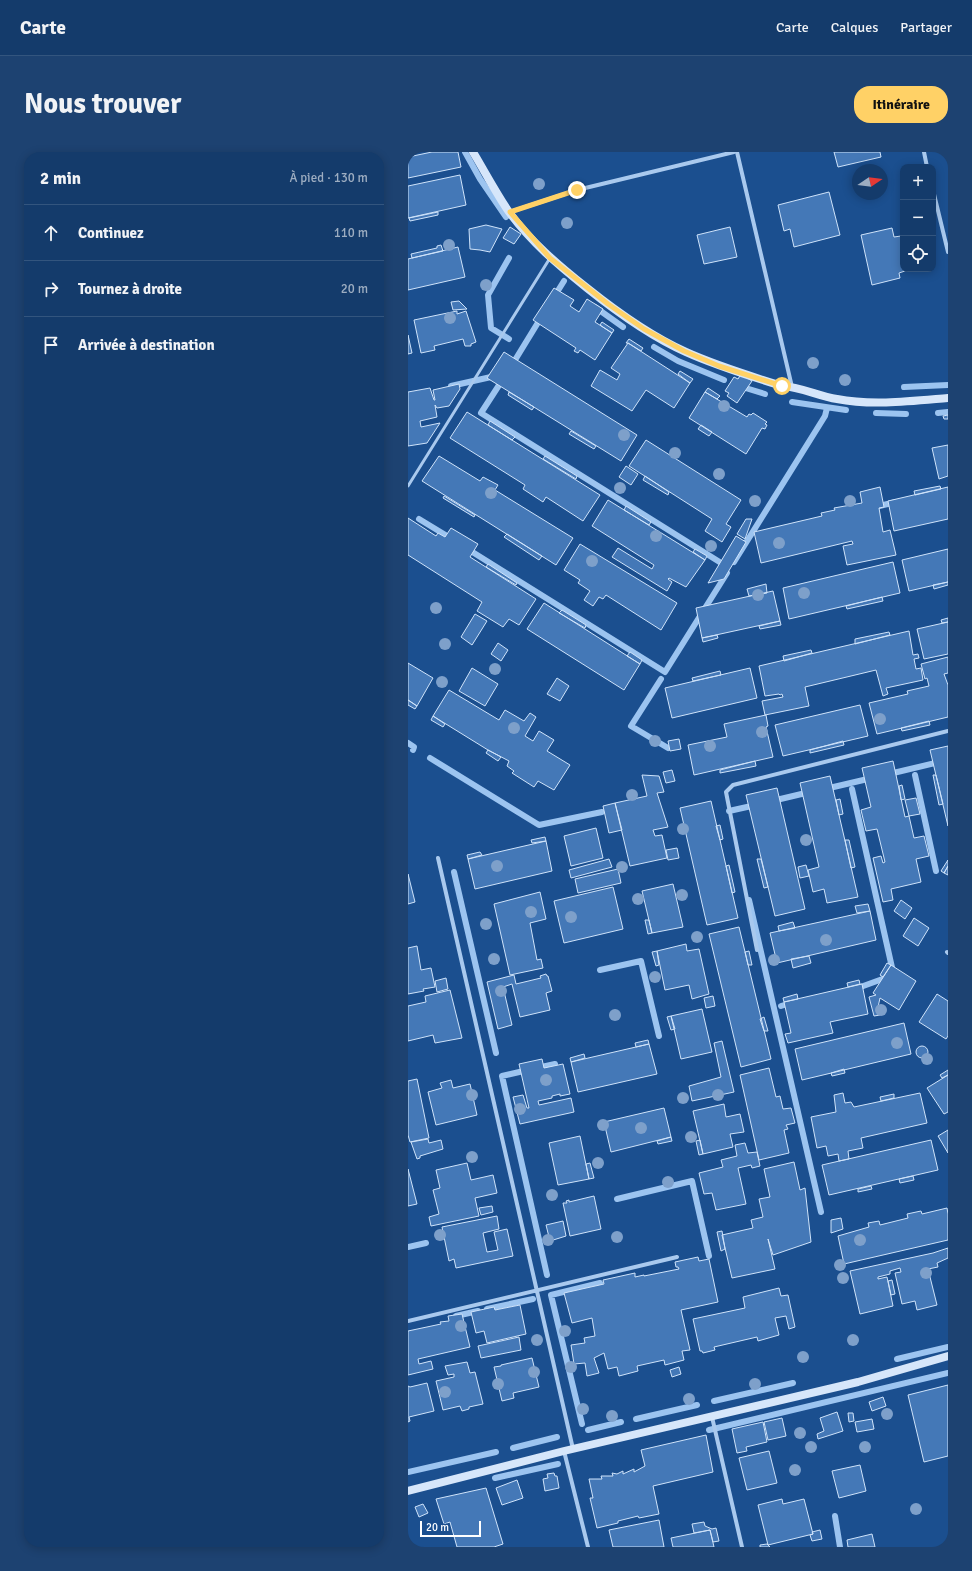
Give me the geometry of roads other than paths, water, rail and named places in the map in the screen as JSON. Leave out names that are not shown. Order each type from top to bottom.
[{"type":"main road","points":[[473,152],[491,184],[510,212],[550,258],[608,304],[644,329],[684,351],[719,366],[782,386],[792,387],[837,400],[872,402],[948,398]]},
{"type":"main road","points":[[408,1491],[858,1382],[948,1356]]},
{"type":"street","points":[[510,212],[577,190],[735,152],[792,387]]},
{"type":"street","points":[[924,152],[927,164]]},
{"type":"street","points":[[935,200],[948,252]]},
{"type":"street","points":[[757,950],[726,792],[728,788],[733,785],[948,731]]},
{"type":"street","points":[[438,858],[574,1450]]},
{"type":"street","points":[[408,1321],[677,1257]]},
{"type":"street","points":[[712,1417],[742,1547]]},
{"type":"street","points":[[564,1452],[588,1547]]},
{"type":"lane","points":[[408,486],[550,258]]},
{"type":"waterway","points":[[465,152],[480,179],[506,217]]},
{"type":"waterway","points":[[509,258],[488,295],[491,328],[509,339]]},
{"type":"waterway","points":[[554,297],[564,281]]},
{"type":"waterway","points":[[595,307],[623,327]]},
{"type":"waterway","points":[[512,365],[542,316]]},
{"type":"waterway","points":[[654,347],[678,361],[724,380]]},
{"type":"waterway","points":[[451,386],[491,377]]},
{"type":"waterway","points":[[503,379],[481,413],[726,566]]},
{"type":"waterway","points":[[904,387],[948,385]]},
{"type":"waterway","points":[[739,386],[765,394]]},
{"type":"waterway","points":[[792,402],[846,410]]},
{"type":"waterway","points":[[734,562],[825,416],[827,408]]},
{"type":"waterway","points":[[938,413],[948,412]]},
{"type":"waterway","points":[[876,413],[906,414]]},
{"type":"waterway","points":[[875,507],[896,502]]},
{"type":"waterway","points":[[419,519],[452,539]]},
{"type":"waterway","points":[[466,548],[665,672],[727,573]]},
{"type":"waterway","points":[[661,679],[631,726],[668,748]]},
{"type":"waterway","points":[[408,743],[414,747],[413,750]]},
{"type":"waterway","points":[[430,758],[539,825],[602,812]]},
{"type":"waterway","points":[[889,774],[948,760]]},
{"type":"waterway","points":[[915,775],[936,871]]},
{"type":"waterway","points":[[825,789],[872,778]]},
{"type":"waterway","points":[[852,789],[893,972]]},
{"type":"waterway","points":[[772,801],[810,792]]},
{"type":"waterway","points":[[729,811],[756,805]]},
{"type":"waterway","points":[[454,872],[496,1053]]},
{"type":"waterway","points":[[749,900],[821,1212]]},
{"type":"waterway","points":[[600,970],[641,961],[659,1036]]},
{"type":"waterway","points":[[855,989],[888,977]]},
{"type":"waterway","points":[[781,1006],[791,1003]]},
{"type":"waterway","points":[[537,1068],[555,1064]]},
{"type":"waterway","points":[[528,1070],[502,1076],[547,1275]]},
{"type":"waterway","points":[[617,1199],[692,1181],[709,1256]]},
{"type":"waterway","points":[[408,1247],[426,1243]]},
{"type":"waterway","points":[[582,1424],[551,1295],[600,1283]]},
{"type":"waterway","points":[[487,1309],[533,1299]]},
{"type":"waterway","points":[[456,1316],[478,1311]]},
{"type":"waterway","points":[[897,1359],[948,1347]]},
{"type":"waterway","points":[[709,1430],[948,1373]]},
{"type":"waterway","points":[[714,1401],[793,1383]]},
{"type":"waterway","points":[[636,1419],[697,1405]]},
{"type":"waterway","points":[[588,1430],[621,1422]]},
{"type":"waterway","points":[[513,1448],[557,1437]]},
{"type":"waterway","points":[[408,1472],[496,1452]]},
{"type":"waterway","points":[[495,1478],[558,1464]]},
{"type":"waterway","points":[[835,1516],[840,1547]]}]
